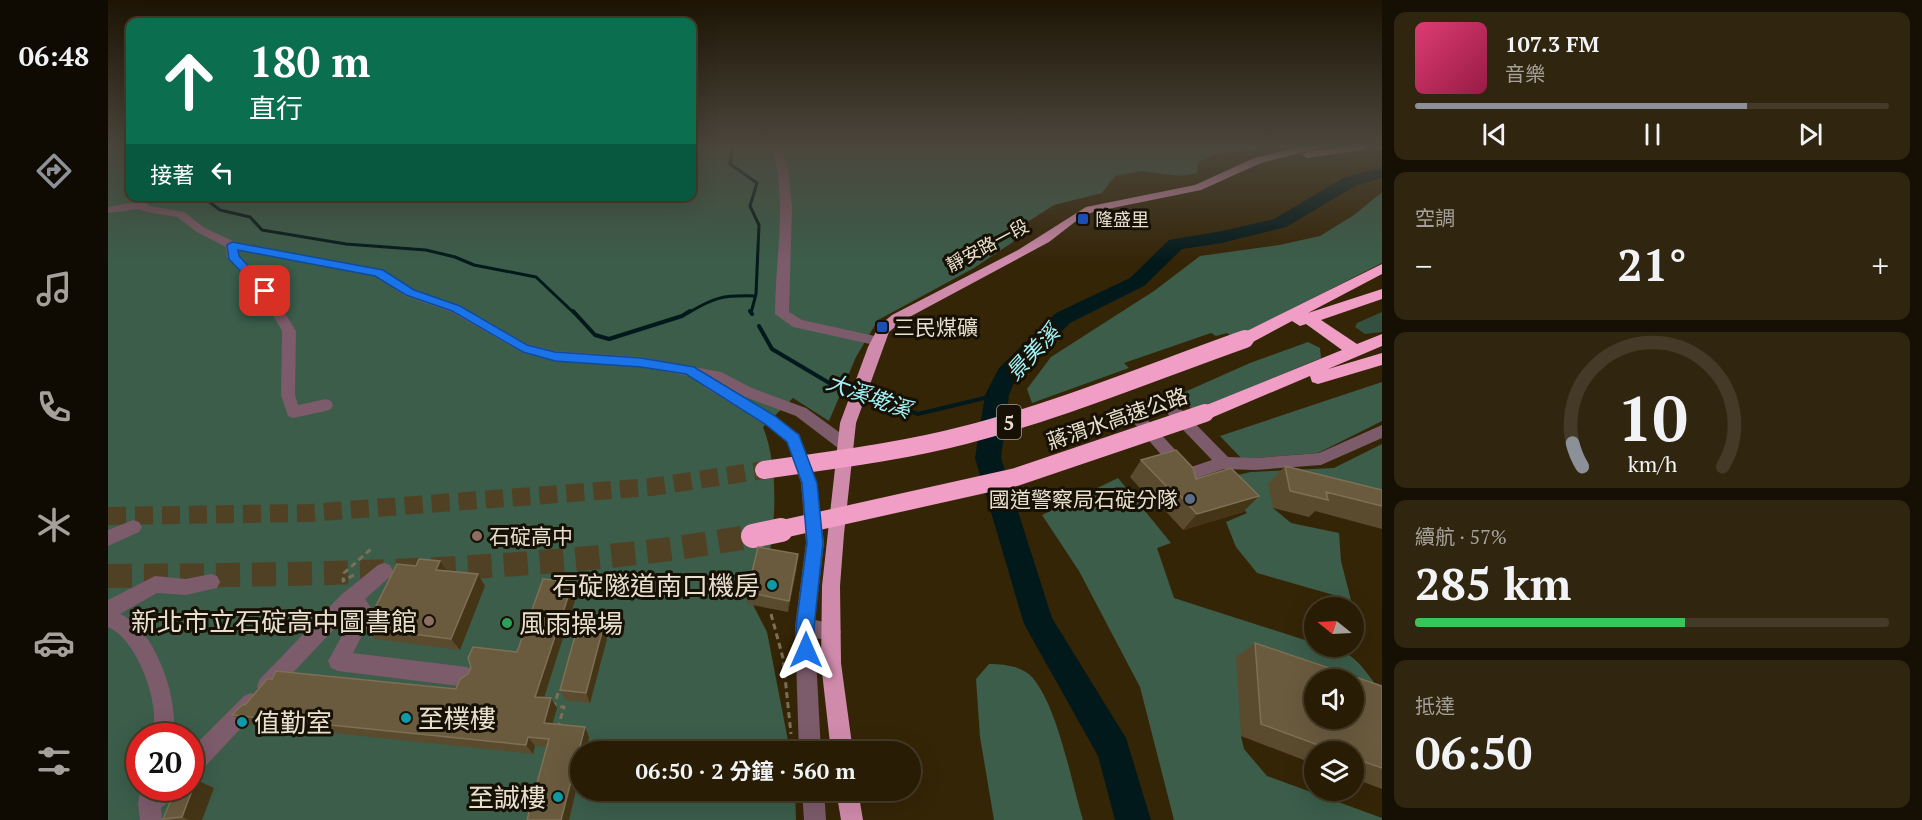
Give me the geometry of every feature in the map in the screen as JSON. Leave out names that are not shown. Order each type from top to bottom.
[{"type":"highway","points":[[1245,339],[1382,268]]},
{"type":"highway","name":"蔣渭水高速公路","points":[[764,470],[882,453],[964,435],[1021,419],[1245,339],[1382,294]]},
{"type":"highway","points":[[1308,318],[1355,351]]},
{"type":"highway","name":"蔣渭水高速公路","points":[[753,536],[1016,477],[1205,413],[1382,340]]},
{"type":"highway","points":[[1205,413],[1382,358]]},
{"type":"main road","name":"靜安路一段","points":[[844,444],[848,423],[877,344],[884,329],[897,318],[1045,240],[1076,216],[1109,204],[1203,185]]},
{"type":"main road","points":[[841,741],[831,663],[831,586],[844,444]]},
{"type":"main road","points":[[849,801],[852,820]]},
{"type":"street","points":[[786,185],[782,314],[798,324],[877,344]]},
{"type":"street","points":[[108,210],[142,201],[147,209],[180,214],[201,230],[232,245],[379,273],[410,293],[456,309],[523,348],[555,356],[641,362],[716,376],[747,392],[801,412],[844,444]]},
{"type":"street","points":[[232,245],[233,257],[265,291],[289,331],[288,395],[293,412],[326,405]]},
{"type":"street","points":[[689,370],[770,420],[794,438],[809,483],[815,543],[805,627],[810,741]]},
{"type":"street","points":[[1224,463],[1164,401],[1135,416],[1188,474],[1224,463],[1255,464],[1321,459],[1382,431]]},
{"type":"street","points":[[108,538],[133,527]]},
{"type":"street","points":[[204,751],[348,601],[384,571]]},
{"type":"street","points":[[165,723],[159,689],[146,654],[125,625],[108,615],[117,604],[154,584],[186,587],[210,582]]},
{"type":"street","points":[[348,601],[361,606],[364,612],[338,661],[467,676]]},
{"type":"street","points":[[805,627],[831,632]]},
{"type":"street","points":[[814,801],[815,820]]},
{"type":"path","points":[[361,572],[343,581],[344,573],[371,549]]},
{"type":"path","points":[[771,615],[780,637],[783,653],[791,739],[797,741]]},
{"type":"path","points":[[557,729],[564,707],[554,706],[558,693]]},
{"type":"green space","points":[[108,185],[126,185],[126,201],[696,201],[696,185],[1108,185],[1102,193],[1054,205],[1018,228],[1013,242],[974,268],[878,320],[856,357],[829,421],[793,398],[763,427],[772,460],[774,515],[766,571],[751,601],[767,632],[788,741],[570,741],[570,801],[795,801],[796,820],[108,820]]},
{"type":"green space","points":[[1382,192],[1382,263],[1235,338],[1227,333],[1216,336],[1211,333],[1124,363],[1129,368],[1032,403],[1027,389],[1051,357],[1154,291],[1200,256],[1279,245],[1320,236],[1354,215]]},
{"type":"green space","points":[[1382,312],[1382,332],[1365,334],[1355,327],[1357,323]]},
{"type":"green space","points":[[1308,342],[1320,348],[1321,358],[1194,411],[1178,395],[1250,363]]},
{"type":"green space","points":[[1382,382],[1382,421],[1318,453],[1242,459],[1220,436]]},
{"type":"green space","points":[[1382,444],[1382,512],[1273,508],[1291,523],[1339,533],[1341,561],[1350,597],[1341,597],[1257,573],[1236,547],[1226,522],[1247,513],[1216,480],[1251,472],[1334,468]]},
{"type":"green space","points":[[1118,478],[1171,543],[1157,548],[1174,598],[1304,640],[1304,657],[1352,657],[1355,659],[1364,669],[1304,669],[1304,688],[1241,736],[1244,749],[1267,776],[1304,790],[1304,801],[1335,801],[1382,818],[1382,820],[1174,820],[1140,687],[1079,571],[1042,515]]},
{"type":"green space","points":[[989,664],[1006,665],[1023,670],[1032,677],[1041,690],[1063,745],[1083,820],[994,820],[980,737],[976,679]]},
{"type":"green space","points":[[1364,669],[1368,674],[1382,693],[1364,685]]},
{"type":"building","points":[[1176,450],[1193,468],[1196,479],[1231,468],[1259,496],[1197,514],[1173,488],[1169,489],[1141,460]]},
{"type":"building","points":[[1285,466],[1382,490],[1382,506],[1326,492],[1328,500],[1290,491]]},
{"type":"building","name":"石碇隧道南口機房","points":[[758,547],[798,554],[789,601],[747,592]]},
{"type":"building","points":[[419,559],[440,561],[436,570],[478,574],[451,639],[365,628],[397,564],[416,566]]},
{"type":"building","points":[[543,579],[573,582],[535,697],[551,698],[544,723],[585,727],[581,741],[570,741],[570,785],[561,820],[527,820],[549,739],[528,737],[526,745],[232,715],[243,704],[245,705],[267,679],[272,679],[276,671],[456,689],[460,679],[468,674],[471,667],[468,658],[473,647],[517,652]]},
{"type":"building","points":[[578,625],[603,628],[586,693],[560,690]]},
{"type":"building","points":[[1255,643],[1332,669],[1304,669],[1304,729],[1364,729],[1364,680],[1382,686],[1382,768],[1364,762],[1364,741],[1307,741],[1261,724]]},
{"type":"building","points":[[171,801],[188,801],[182,817],[163,819]]},
{"type":"waterway","name":"大溪墘溪","points":[[751,313],[756,294],[759,225],[750,206],[756,185]]},
{"type":"waterway","name":"大溪墘溪","points":[[1133,820],[1114,750],[1039,624],[988,458],[997,395],[1007,374],[1063,318],[1137,282],[1176,244],[1222,237],[1280,223],[1344,185]]},
{"type":"waterway","points":[[208,201],[220,210],[250,217],[262,230],[346,244],[426,250],[455,257],[474,265],[536,277],[574,313]]},
{"type":"waterway","points":[[688,313],[705,303],[720,298],[755,296]]},
{"type":"waterway","points":[[573,311],[595,335],[609,339],[682,316],[690,311]]},
{"type":"waterway","name":"大溪墘溪","points":[[759,326],[772,349],[836,387],[854,393]]},
{"type":"waterway","name":"大溪墘溪","points":[[861,395],[918,414],[997,395]]},
{"type":"tunnel","points":[[108,516],[309,513],[651,487],[764,470]]},
{"type":"tunnel","points":[[108,576],[310,574],[444,569],[645,552],[753,536]]},
{"type":"place","name":"隆盛里","points":[[1083,219]]},
{"type":"place","name":"三民煤礦","points":[[882,327]]},
{"type":"place","name":"國道警察局石碇分隊","points":[[1190,499]]},
{"type":"place","name":"石碇高中","points":[[477,536]]},
{"type":"place","name":"石碇隧道南口機房","points":[[772,585]]},
{"type":"place","name":"新北市立石碇高中圖書館","points":[[429,621]]},
{"type":"place","name":"風雨操場","points":[[507,623]]},
{"type":"place","name":"至樸樓","points":[[406,718]]},
{"type":"place","name":"值勤室","points":[[242,722]]},
{"type":"place","name":"至誠樓","points":[[558,797]]},
{"type":"route","points":[[265,291],[233,257],[232,245],[379,273],[410,293],[456,309],[523,348],[555,356],[599,361],[641,362],[689,370],[770,420],[794,438],[809,483],[815,543],[805,627],[806,650]]},
{"type":"water label","name":"景美溪","points":[[1032,352]]}]
